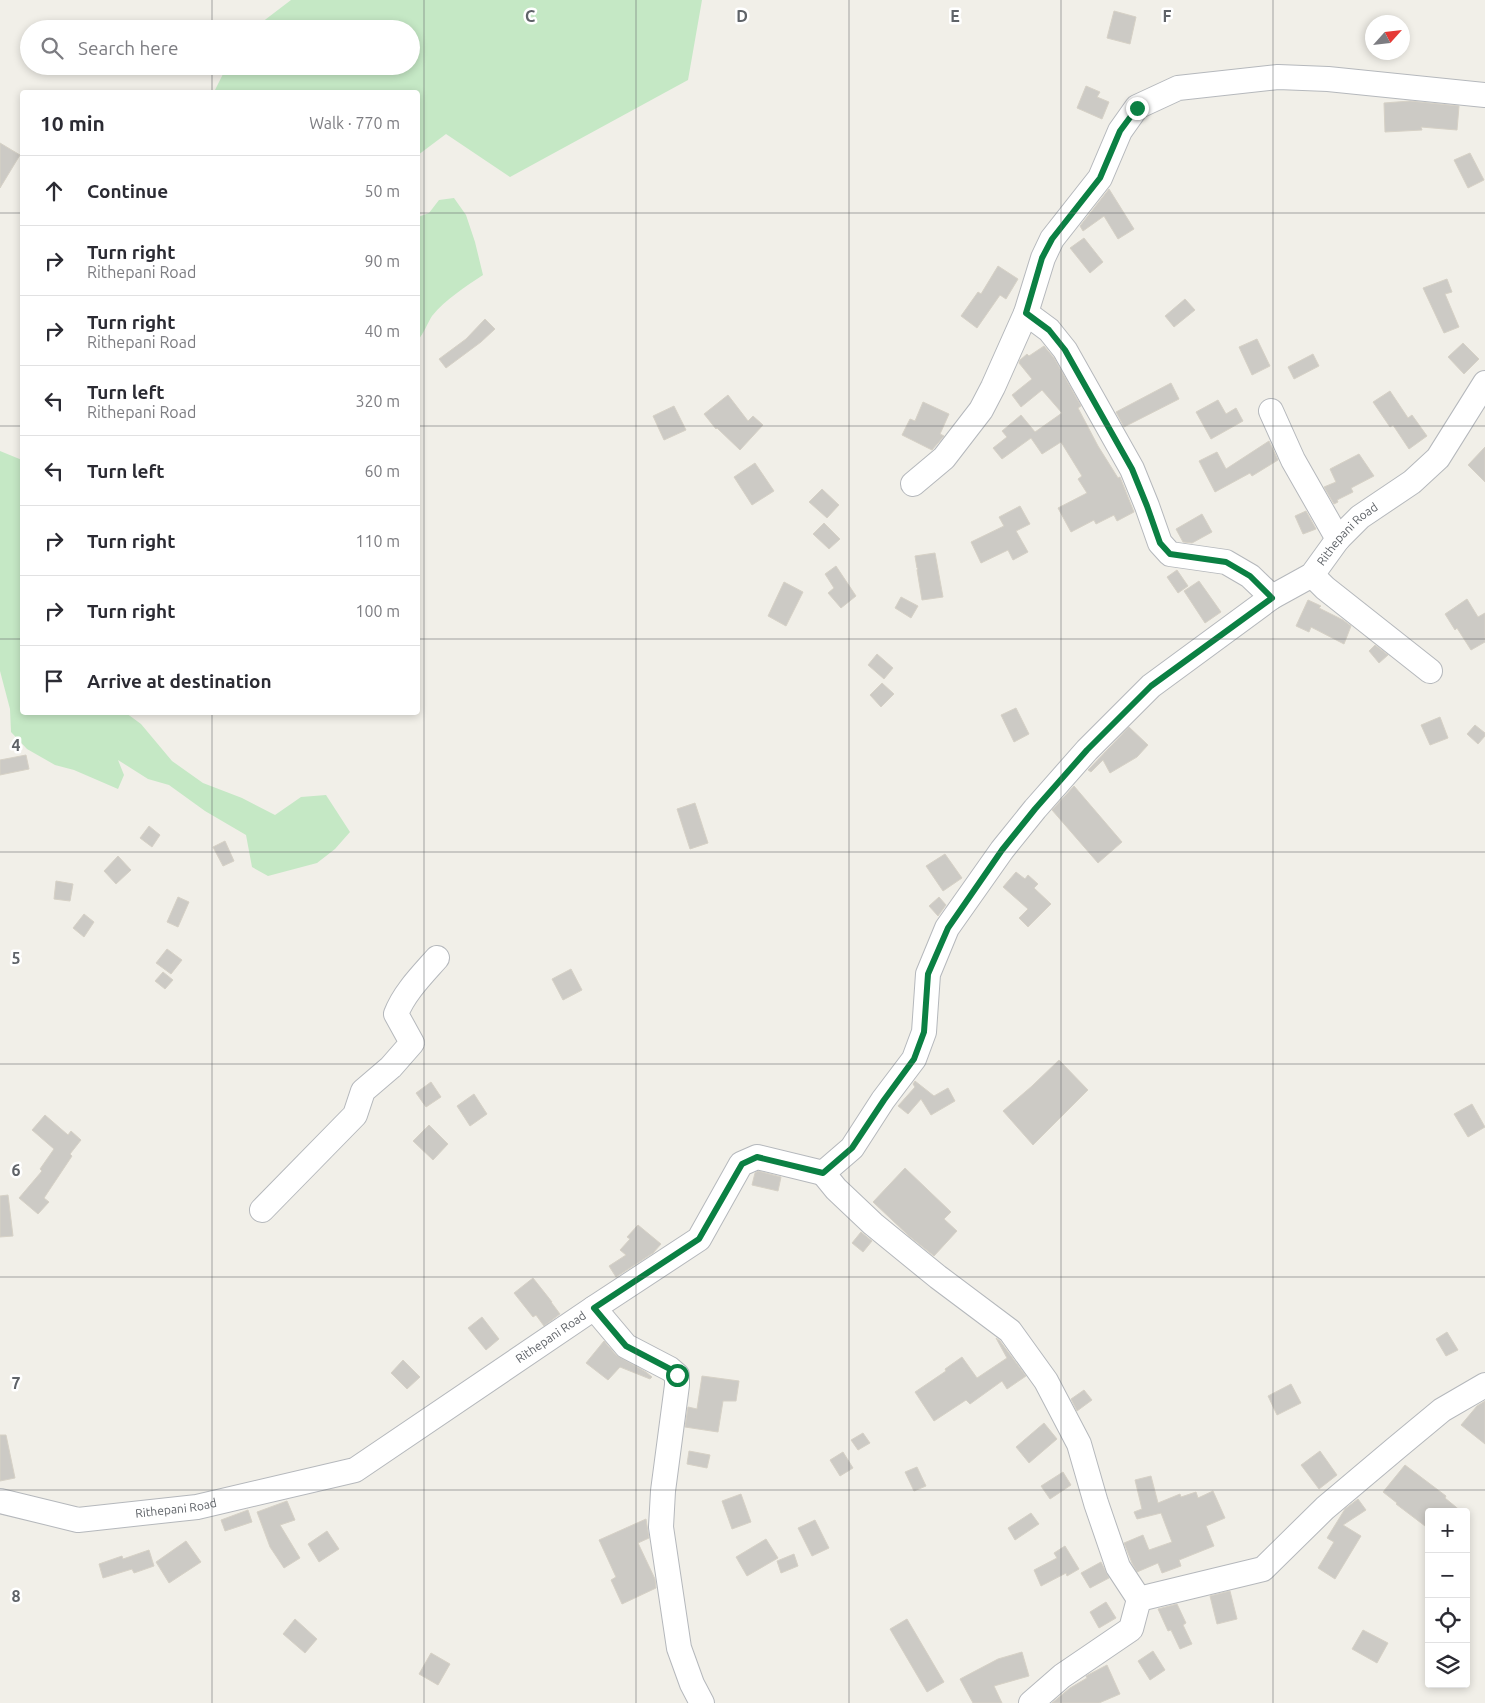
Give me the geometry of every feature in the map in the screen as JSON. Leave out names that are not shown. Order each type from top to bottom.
[{"type":"street","points":[[913,484],[944,458],[981,410],[993,388],[1026,313],[1042,258],[1052,239],[1100,178],[1120,131],[1137,108],[1178,88],[1278,77],[1328,79],[1485,95]]},
{"type":"street","points":[[1026,313],[1049,330],[1065,350],[1132,469],[1160,543],[1170,554],[1226,562],[1250,576],[1272,598]]},
{"type":"street","name":"Rithepani Road","points":[[0,1501],[78,1520],[197,1507],[355,1470],[699,1239],[742,1164],[757,1157],[823,1173],[852,1148],[914,1059],[924,1032],[928,974],[944,936],[1002,850],[1035,809],[1087,750],[1151,686],[1272,598],[1312,575],[1338,539],[1360,517],[1412,482],[1438,458],[1485,383]]},
{"type":"street","points":[[1271,411],[1293,460],[1338,539]]},
{"type":"street","points":[[1312,575],[1325,588],[1430,671]]},
{"type":"street","points":[[262,1210],[355,1115],[363,1091],[391,1067],[412,1043],[396,1014],[399,1006],[437,958]]},
{"type":"street","points":[[823,1173],[836,1190],[873,1224],[938,1277],[1010,1331],[1046,1381],[1079,1444],[1096,1503],[1118,1567],[1139,1599],[1131,1629],[1062,1676],[1031,1703]]},
{"type":"street","points":[[594,1308],[626,1346],[670,1369],[677,1375],[678,1385],[663,1491],[661,1527],[679,1648],[692,1684],[702,1703]]},
{"type":"street","points":[[1139,1599],[1263,1569],[1325,1508],[1415,1432],[1442,1410],[1485,1384]]},
{"type":"green space","points":[[291,0],[702,0],[688,80],[510,177],[446,134],[420,154],[420,90],[215,90],[222,75],[420,75],[420,20],[265,20]]},
{"type":"green space","points":[[454,198],[466,215],[483,275],[443,304],[432,316],[420,337],[420,216],[429,213],[439,200]]},
{"type":"green space","points":[[0,451],[20,459],[20,715],[129,715],[141,724],[172,761],[203,783],[242,798],[275,815],[301,797],[326,795],[350,832],[335,849],[317,863],[268,876],[252,867],[246,835],[205,811],[169,785],[148,779],[118,760],[124,775],[118,789],[74,770],[55,765],[27,749],[11,732],[10,709],[0,671]]},
{"type":"building","points":[[1114,11],[1136,17],[1130,44],[1107,38]]},
{"type":"building","points":[[1086,86],[1100,92],[1097,97],[1109,102],[1102,119],[1077,108]]},
{"type":"building","points":[[1410,101],[1459,106],[1457,130],[1421,127],[1422,130],[1385,132],[1384,103]]},
{"type":"building","points":[[0,143],[20,155],[0,188]]},
{"type":"building","points":[[1470,153],[1484,180],[1468,188],[1454,160]]},
{"type":"building","points":[[1109,189],[1134,229],[1118,239],[1104,216],[1083,231],[1080,226]]},
{"type":"building","points":[[1084,238],[1103,262],[1090,273],[1070,248]]},
{"type":"building","points":[[998,266],[1018,279],[1006,299],[1000,295],[977,328],[961,316],[978,292],[981,294]]},
{"type":"building","points":[[1447,279],[1452,292],[1445,294],[1459,327],[1444,333],[1423,288]]},
{"type":"building","points":[[1185,299],[1195,310],[1174,327],[1165,316]]},
{"type":"building","points":[[485,319],[495,329],[446,368],[439,359],[466,339]]},
{"type":"building","points":[[1257,339],[1270,366],[1252,375],[1239,347]]},
{"type":"building","points":[[1463,343],[1479,359],[1464,374],[1448,357]]},
{"type":"building","points":[[1044,346],[1054,358],[1081,406],[1078,408],[1098,446],[1118,478],[1120,477],[1134,512],[1117,521],[1114,515],[1096,524],[1094,520],[1071,532],[1058,508],[1087,493],[1078,479],[1082,476],[1061,442],[1042,454],[1031,438],[1002,459],[993,448],[1007,437],[1002,431],[1021,415],[1035,432],[1062,413],[1042,390],[1021,407],[1012,395],[1032,379],[1019,363],[1020,360],[1027,354],[1029,356]]},
{"type":"building","points":[[1313,354],[1319,366],[1294,379],[1288,367]]},
{"type":"building","points":[[1171,383],[1179,399],[1124,427],[1116,412]]},
{"type":"building","points":[[1390,391],[1408,418],[1412,415],[1427,436],[1409,449],[1393,425],[1390,427],[1373,402]]},
{"type":"building","points":[[728,395],[748,421],[753,416],[763,425],[740,450],[716,429],[704,414]]},
{"type":"building","points":[[1218,400],[1226,414],[1236,408],[1243,421],[1211,439],[1196,412]]},
{"type":"building","points":[[923,402],[949,414],[940,434],[944,436],[932,450],[902,435],[910,419],[915,421]]},
{"type":"building","points":[[674,406],[686,430],[664,440],[653,416]]},
{"type":"building","points":[[1269,441],[1278,460],[1252,476],[1250,473],[1215,492],[1199,461],[1217,452],[1226,469]]},
{"type":"building","points":[[1485,447],[1485,482],[1468,465]]},
{"type":"building","points":[[1359,454],[1374,476],[1351,488],[1353,492],[1337,500],[1338,502],[1334,504],[1324,487],[1336,482],[1330,469]]},
{"type":"building","points":[[755,463],[774,491],[752,505],[734,477]]},
{"type":"building","points":[[822,489],[839,505],[827,518],[809,502]]},
{"type":"building","points":[[1020,506],[1030,524],[1016,531],[1028,552],[1013,560],[1008,550],[981,563],[971,542],[1004,526],[999,517]]},
{"type":"building","points":[[1306,511],[1316,529],[1303,534],[1295,516]]},
{"type":"building","points":[[1202,514],[1212,532],[1192,543],[1183,542],[1176,529]]},
{"type":"building","points":[[824,523],[840,539],[829,549],[813,534]]},
{"type":"building","points":[[935,553],[943,597],[922,600],[915,556]]},
{"type":"building","points":[[836,566],[856,596],[841,608],[828,593],[834,588],[825,574]]},
{"type":"building","points":[[1177,570],[1188,586],[1178,593],[1167,577]]},
{"type":"building","points":[[1199,581],[1221,612],[1205,623],[1184,591]]},
{"type":"building","points":[[784,582],[803,592],[786,626],[768,616]]},
{"type":"building","points":[[901,597],[918,606],[911,618],[895,608]]},
{"type":"building","points":[[1467,599],[1478,617],[1485,613],[1485,642],[1471,650],[1457,628],[1455,630],[1445,614]]},
{"type":"building","points":[[1308,600],[1321,606],[1319,608],[1351,626],[1344,644],[1311,627],[1309,632],[1296,626]]},
{"type":"building","points":[[1375,645],[1388,655],[1379,663],[1369,651]]},
{"type":"building","points":[[877,654],[893,668],[884,679],[868,665]]},
{"type":"building","points":[[882,683],[894,694],[881,707],[870,695]]},
{"type":"building","points":[[1016,708],[1029,734],[1014,742],[1001,715]]},
{"type":"building","points":[[1440,717],[1448,738],[1430,745],[1421,725]]},
{"type":"building","points":[[1475,725],[1485,733],[1485,736],[1478,744],[1467,734]]},
{"type":"building","points":[[1129,727],[1148,745],[1137,757],[1110,773],[1103,760],[1091,772],[1088,770]]},
{"type":"building","points":[[26,755],[29,769],[0,775],[0,760]]},
{"type":"building","points":[[1074,786],[1122,842],[1098,863],[1052,810]]},
{"type":"building","points":[[695,803],[708,843],[690,849],[677,809]]},
{"type":"building","points":[[149,826],[160,835],[152,847],[140,838]]},
{"type":"building","points":[[225,841],[234,861],[223,866],[213,847]]},
{"type":"building","points":[[945,854],[962,878],[943,891],[926,866]]},
{"type":"building","points":[[118,856],[131,870],[116,884],[104,871]]},
{"type":"building","points":[[1016,872],[1025,879],[1028,875],[1038,884],[1034,888],[1051,904],[1028,927],[1019,918],[1028,909],[1003,887]]},
{"type":"building","points":[[56,881],[73,884],[70,901],[54,899]]},
{"type":"building","points":[[178,897],[189,902],[178,927],[167,922]]},
{"type":"building","points":[[939,897],[946,905],[938,916],[929,906]]},
{"type":"building","points":[[84,914],[94,922],[84,937],[73,928]]},
{"type":"building","points":[[167,949],[182,960],[171,974],[156,963]]},
{"type":"building","points":[[571,969],[582,990],[563,1000],[552,979]]},
{"type":"building","points":[[163,972],[173,980],[165,989],[155,981]]},
{"type":"building","points":[[1059,1060],[1088,1090],[1033,1145],[1003,1111]]},
{"type":"building","points":[[915,1081],[934,1096],[948,1088],[955,1101],[931,1115],[921,1099],[908,1114],[898,1106],[915,1087],[913,1084]]},
{"type":"building","points":[[431,1082],[441,1097],[426,1107],[416,1093]]},
{"type":"building","points":[[474,1094],[487,1114],[470,1126],[457,1106]]},
{"type":"building","points":[[1472,1104],[1485,1127],[1468,1137],[1454,1114]]},
{"type":"building","points":[[45,1115],[68,1135],[71,1131],[81,1140],[70,1154],[72,1156],[44,1198],[49,1202],[38,1214],[19,1198],[42,1171],[40,1169],[54,1149],[32,1130]]},
{"type":"building","points":[[429,1125],[448,1144],[433,1160],[413,1141]]},
{"type":"building","points":[[905,1168],[951,1212],[944,1219],[957,1231],[934,1256],[909,1236],[873,1202]]},
{"type":"building","points":[[758,1171],[781,1177],[778,1191],[752,1185],[755,1173]]},
{"type":"building","points":[[8,1195],[13,1236],[0,1237],[0,1196]]},
{"type":"building","points":[[638,1225],[661,1244],[653,1253],[616,1277],[609,1266],[626,1255],[620,1250],[630,1239],[627,1237]]},
{"type":"building","points":[[861,1232],[872,1241],[863,1252],[852,1243]]},
{"type":"building","points":[[533,1278],[560,1314],[544,1326],[536,1315],[533,1317],[514,1293]]},
{"type":"building","points":[[482,1317],[499,1339],[486,1350],[468,1328]]},
{"type":"building","points":[[1447,1332],[1458,1350],[1446,1356],[1436,1339]]},
{"type":"building","points":[[996,1338],[1026,1376],[1007,1389],[1002,1381],[970,1404],[966,1400],[934,1421],[915,1392],[946,1371],[945,1369],[962,1357],[977,1378],[1007,1358]]},
{"type":"building","points":[[604,1341],[616,1355],[652,1377],[650,1379],[620,1367],[608,1380],[586,1363]]},
{"type":"building","points":[[403,1360],[420,1377],[407,1389],[391,1373]]},
{"type":"building","points":[[702,1376],[739,1381],[736,1401],[723,1401],[718,1432],[685,1427],[688,1407],[697,1409]]},
{"type":"building","points":[[1291,1384],[1301,1403],[1277,1415],[1268,1396]]},
{"type":"building","points":[[1084,1390],[1092,1400],[1077,1411],[1071,1399]]},
{"type":"building","points":[[1485,1401],[1485,1444],[1461,1425],[1477,1406]]},
{"type":"building","points":[[1044,1423],[1057,1439],[1029,1463],[1016,1447]]},
{"type":"building","points":[[863,1433],[870,1443],[858,1450],[851,1440]]},
{"type":"building","points":[[0,1435],[6,1435],[15,1478],[0,1481]]},
{"type":"building","points":[[689,1451],[710,1455],[707,1468],[687,1464]]},
{"type":"building","points":[[1320,1451],[1337,1475],[1319,1489],[1301,1465]]},
{"type":"building","points":[[843,1452],[853,1468],[840,1476],[830,1460]]},
{"type":"building","points":[[1405,1465],[1446,1496],[1445,1498],[1457,1508],[1425,1508],[1425,1526],[1383,1492]]},
{"type":"building","points":[[917,1467],[926,1486],[914,1491],[905,1472]]},
{"type":"building","points":[[1063,1472],[1071,1485],[1050,1499],[1041,1486]]},
{"type":"building","points":[[1151,1476],[1158,1503],[1180,1494],[1181,1497],[1196,1492],[1198,1498],[1213,1491],[1225,1518],[1206,1526],[1214,1546],[1179,1560],[1181,1566],[1162,1573],[1158,1563],[1137,1572],[1124,1543],[1143,1535],[1149,1550],[1172,1542],[1161,1513],[1137,1519],[1134,1512],[1142,1509],[1135,1480]]},
{"type":"building","points":[[741,1494],[751,1522],[732,1529],[722,1501]]},
{"type":"building","points":[[1358,1499],[1366,1510],[1343,1525],[1361,1536],[1335,1579],[1318,1568],[1334,1542],[1327,1538],[1345,1509]]},
{"type":"building","points":[[287,1501],[295,1520],[280,1525],[300,1558],[284,1568],[270,1547],[257,1512]]},
{"type":"building","points":[[248,1510],[252,1522],[225,1531],[221,1520]]},
{"type":"building","points":[[1031,1513],[1039,1524],[1015,1540],[1008,1528]]},
{"type":"building","points":[[646,1519],[649,1538],[638,1543],[655,1579],[656,1588],[622,1604],[611,1580],[616,1577],[599,1540]]},
{"type":"building","points":[[815,1520],[829,1548],[812,1556],[798,1528]]},
{"type":"building","points":[[327,1531],[339,1549],[319,1562],[308,1544]]},
{"type":"building","points":[[766,1539],[778,1558],[747,1576],[736,1557]]},
{"type":"building","points":[[186,1541],[201,1562],[169,1583],[156,1562]]},
{"type":"building","points":[[1065,1546],[1079,1569],[1067,1576],[1066,1573],[1041,1586],[1034,1570],[1057,1558],[1054,1553]]},
{"type":"building","points":[[149,1550],[154,1566],[134,1573],[132,1569],[103,1578],[99,1564],[122,1556],[123,1559]]},
{"type":"building","points":[[794,1554],[798,1566],[781,1573],[777,1561]]},
{"type":"building","points":[[1101,1562],[1109,1578],[1090,1588],[1081,1573]]},
{"type":"building","points":[[1230,1591],[1237,1619],[1217,1624],[1210,1596]]},
{"type":"building","points":[[1106,1602],[1116,1618],[1099,1628],[1090,1612]]},
{"type":"building","points":[[1177,1604],[1186,1623],[1183,1625],[1192,1644],[1180,1649],[1171,1630],[1168,1631],[1158,1609]]},
{"type":"building","points":[[295,1619],[317,1639],[305,1653],[283,1634]]},
{"type":"building","points":[[907,1619],[944,1682],[927,1692],[890,1629]]},
{"type":"building","points":[[1363,1630],[1388,1643],[1377,1663],[1352,1649]]},
{"type":"building","points":[[1153,1651],[1165,1670],[1150,1680],[1138,1661]]},
{"type":"building","points":[[1022,1652],[1029,1676],[994,1686],[1002,1703],[973,1703],[960,1679],[998,1659]]},
{"type":"building","points":[[431,1653],[450,1664],[438,1685],[419,1674]]},
{"type":"building","points":[[1107,1665],[1120,1694],[1099,1703],[1052,1703],[1070,1688],[1087,1678],[1086,1676]]},
{"type":"route","points":[[677,1375],[670,1369],[626,1346],[594,1308],[699,1239],[742,1164],[757,1157],[823,1173],[852,1148],[914,1059],[924,1032],[928,974],[948,928],[1002,850],[1087,750],[1151,686],[1272,598],[1250,576],[1226,562],[1170,554],[1160,543],[1132,469],[1065,350],[1049,330],[1026,313],[1042,258],[1052,239],[1100,178],[1120,131],[1137,108]]}]
